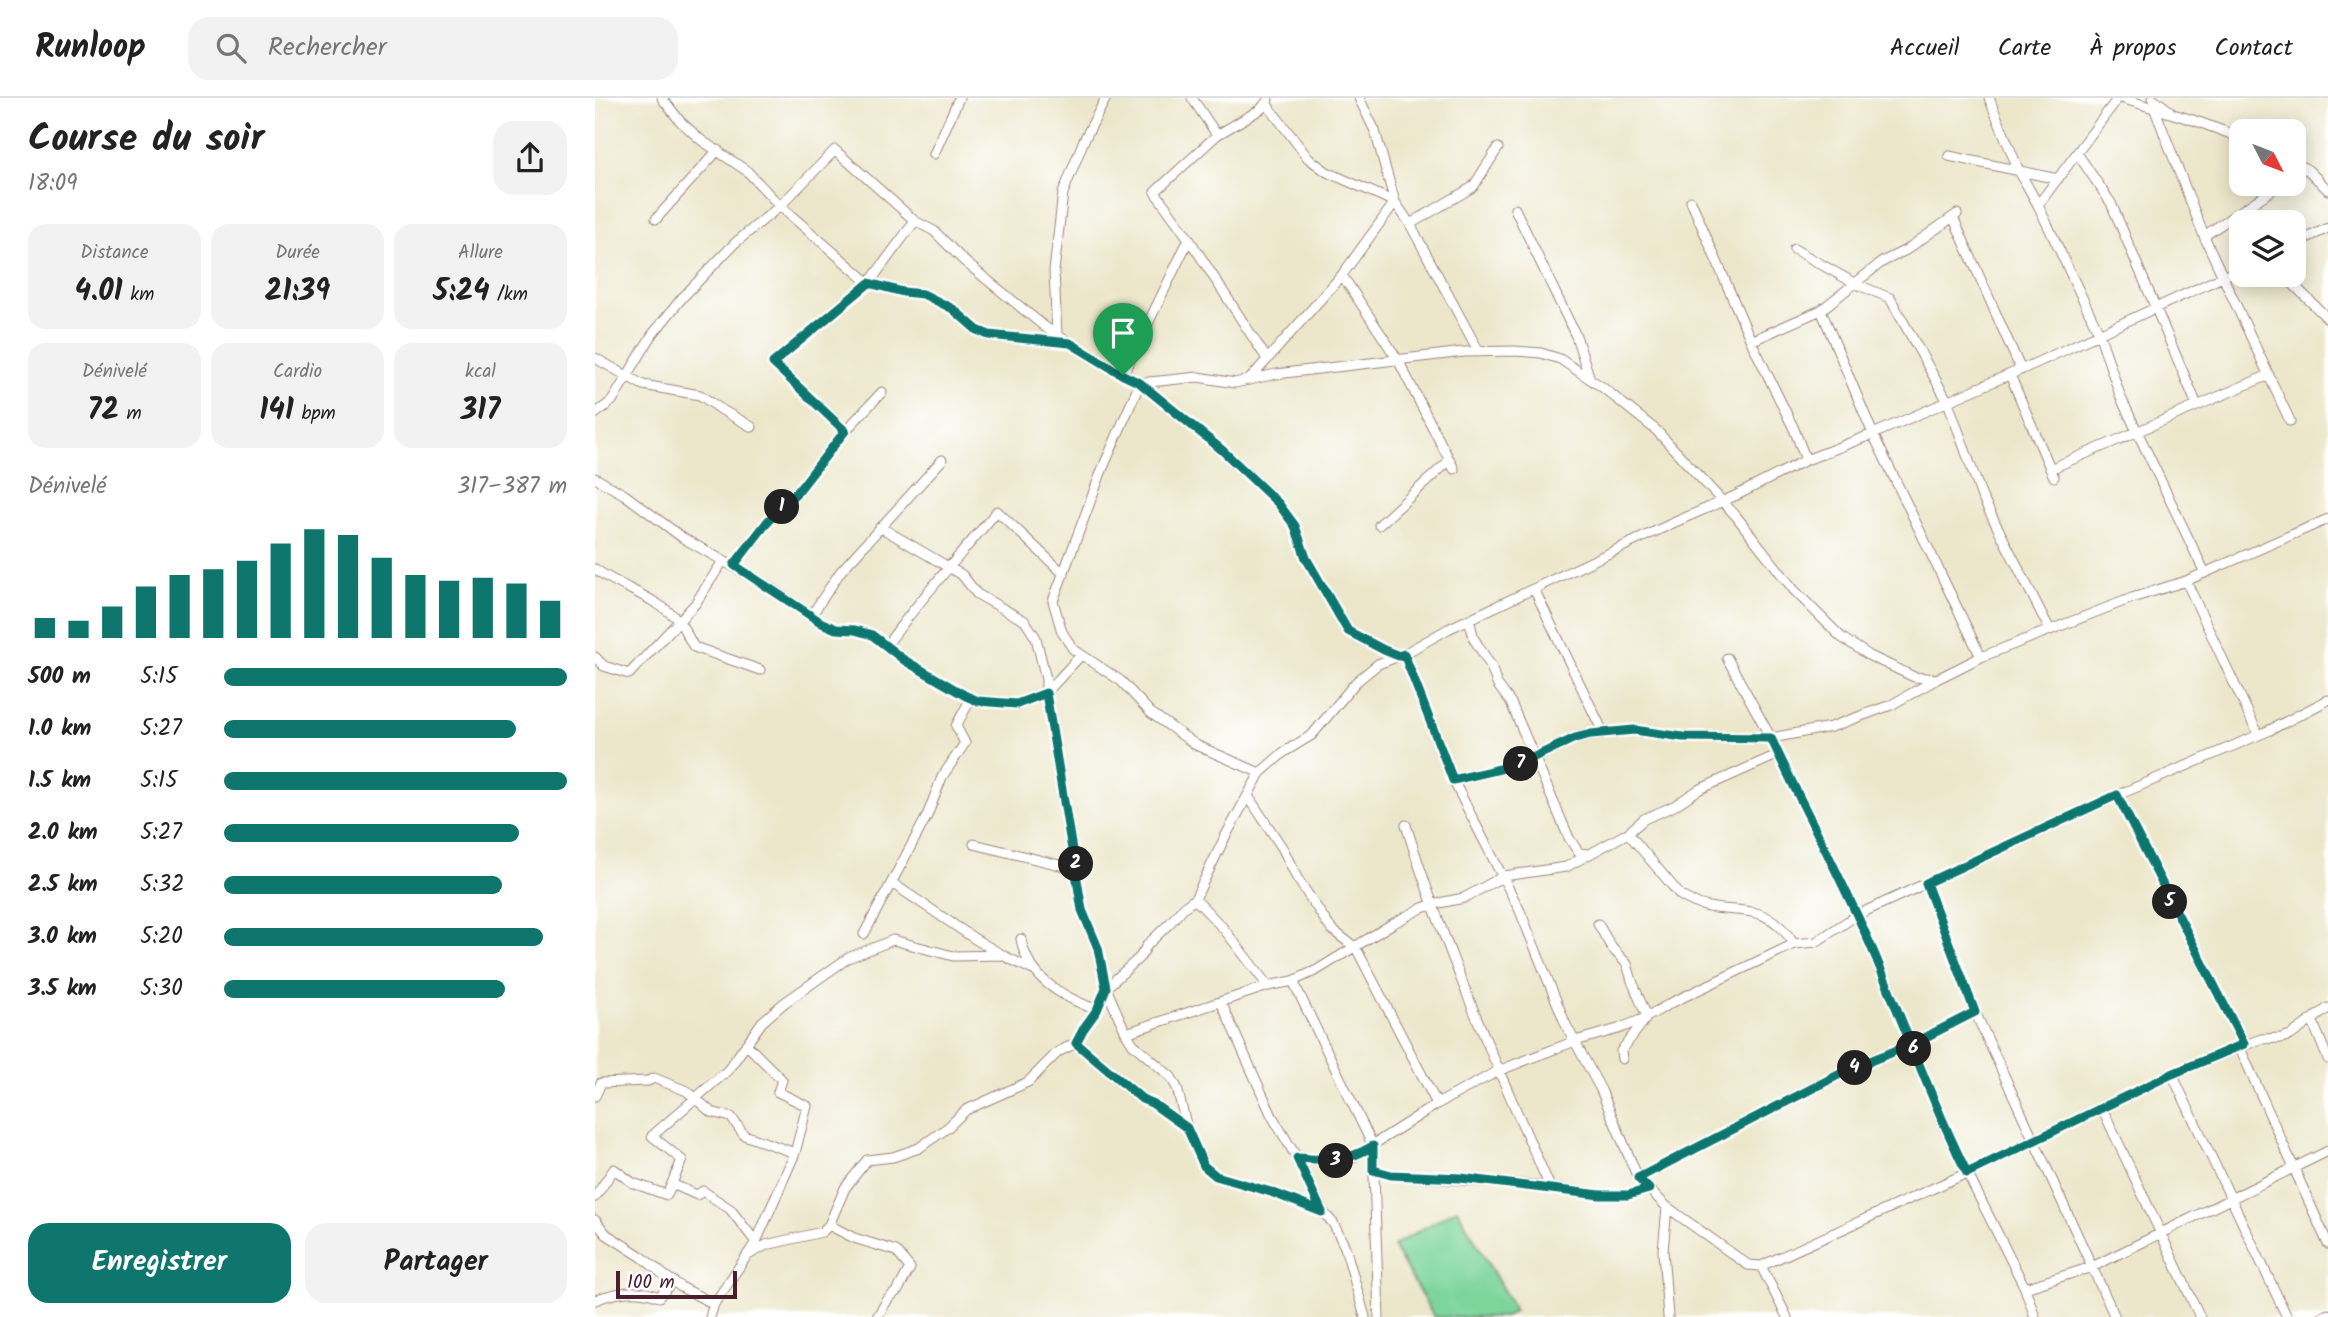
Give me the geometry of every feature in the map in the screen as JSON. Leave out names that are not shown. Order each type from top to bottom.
[{"type":"street","points":[[934,154],[959,98]]},
{"type":"street","points":[[1057,335],[1054,271],[1063,193],[1084,140],[1105,98]]},
{"type":"street","points":[[1192,98],[1217,135]]},
{"type":"street","points":[[1359,98],[1375,131],[1395,202],[1410,224],[1479,352]]},
{"type":"street","points":[[1989,98],[2019,171],[2099,333],[2121,398],[2205,573]]},
{"type":"street","points":[[2153,98],[2174,114]]},
{"type":"street","points":[[664,99],[701,140],[747,171],[780,206],[869,283],[923,294],[953,309],[977,330],[989,335],[1070,343]]},
{"type":"street","points":[[2038,205],[2077,153],[2126,99],[2229,133]]},
{"type":"street","points":[[1267,359],[1155,192],[1217,135],[1261,109],[1267,100],[1308,158],[1327,172],[1395,202]]},
{"type":"street","points":[[2155,110],[2204,236],[2290,421]]},
{"type":"street","points":[[1410,224],[1473,187],[1498,148]]},
{"type":"street","points":[[656,219],[718,150]]},
{"type":"street","points":[[595,414],[612,401],[652,335],[682,299],[734,243],[780,206],[835,150],[915,221],[934,231],[964,261],[1057,335],[1140,383],[1222,450],[1278,503],[1295,526],[1306,558],[1348,631],[1360,639],[1401,655],[1453,780],[1504,876],[1532,937],[1566,1025],[1601,1090],[1638,1178],[1667,1207],[1748,1265],[1761,1266],[1967,1173],[2172,1074],[2242,1045],[2291,1035],[2328,1008]]},
{"type":"street","points":[[2077,153],[2111,203],[2197,405]]},
{"type":"street","points":[[1949,156],[2058,179]]},
{"type":"street","points":[[2307,170],[2328,190]]},
{"type":"street","points":[[2204,236],[2263,196]]},
{"type":"street","points":[[1691,201],[1806,460]]},
{"type":"street","points":[[1249,380],[1342,275],[1395,202]]},
{"type":"street","points":[[1515,209],[1576,337],[1590,379]]},
{"type":"street","points":[[1751,341],[1821,310],[1881,261],[1906,250],[1955,216],[2021,370]]},
{"type":"street","points":[[845,431],[773,363],[869,283],[915,221]]},
{"type":"street","points":[[2306,238],[2328,228]]},
{"type":"street","points":[[1123,375],[1189,239]]},
{"type":"street","points":[[1794,249],[1856,284],[1890,298],[1948,402],[1982,497],[2050,630]]},
{"type":"street","points":[[750,1254],[766,1245],[823,1233],[845,1188],[867,1160],[893,1157],[919,1148],[966,1110],[1028,1082],[1058,1052],[1076,1043],[1097,1010],[1106,988],[1140,957],[1148,944],[1184,907],[1195,899],[1259,773],[1283,752],[1312,735],[1341,698],[1367,672],[1386,659],[1401,655],[1806,460],[2010,375],[2229,273]]},
{"type":"street","points":[[1342,275],[1398,360],[1452,465],[1378,525]]},
{"type":"street","points":[[2296,287],[2328,319]]},
{"type":"street","points":[[1821,310],[1873,434],[1981,657]]},
{"type":"street","points":[[1140,383],[1198,377],[1235,383],[1276,374],[1438,354],[1515,351],[1541,353],[1560,359],[1656,430],[1735,516],[1794,590],[1841,637],[1870,656],[1914,677],[1937,679]]},
{"type":"street","points":[[595,358],[656,388],[700,395],[753,426]]},
{"type":"street","points":[[2010,375],[2052,473],[2137,430],[2269,374]]},
{"type":"street","points":[[1140,383],[1102,470],[1053,601],[1062,632],[1073,649],[1121,681],[1151,713],[1196,745],[1259,773]]},
{"type":"street","points":[[734,565],[768,521],[799,490],[845,431],[882,392]]},
{"type":"street","points":[[811,616],[841,570],[942,460]]},
{"type":"street","points":[[595,478],[625,495],[683,538],[734,565],[811,616],[836,629],[855,630],[872,635],[904,660],[978,701],[1017,704],[1046,693],[1081,655]]},
{"type":"street","points":[[887,645],[907,617],[997,511],[1064,574]]},
{"type":"street","points":[[1453,780],[1535,759],[1575,738],[1603,732],[1634,730],[1683,737],[1771,738],[1803,734],[1863,716],[1911,696],[1937,679],[1981,657],[2132,598],[2186,581],[2328,519]]},
{"type":"street","points":[[880,527],[962,575],[977,594],[1025,621],[1035,638],[1046,679],[1046,693],[1082,910],[1098,948],[1106,988],[1133,1044],[1171,1077],[1177,1088],[1187,1128],[1204,1166],[1216,1176],[1271,1192],[1322,1212]]},
{"type":"street","points":[[595,657],[604,666],[629,674],[695,604],[723,561]]},
{"type":"street","points":[[595,569],[614,583],[659,605],[678,620],[694,647],[760,670]]},
{"type":"street","points":[[2186,581],[2258,734]]},
{"type":"street","points":[[1534,589],[1603,732]]},
{"type":"street","points":[[1469,620],[1474,639],[1491,666],[1497,684],[1511,703],[1569,838],[1579,853],[1588,854]]},
{"type":"street","points":[[1727,658],[1771,738],[1857,915],[1945,1129],[2025,1288],[2035,1317]]},
{"type":"street","points":[[864,934],[926,816],[942,777],[965,743],[956,726],[971,698]]},
{"type":"street","points":[[1297,1158],[1341,1161],[1352,1158],[1437,1104],[1498,1071],[1647,1017],[1794,944],[1816,943],[1857,915],[2328,700]]},
{"type":"street","points":[[1126,1033],[1268,986],[1293,981],[1356,948],[1392,924],[1434,904],[1464,898],[1504,876],[1566,867],[1628,833],[1644,819],[1674,806],[1698,790],[1779,754]]},
{"type":"street","points":[[2117,795],[2242,1045],[2328,1244]]},
{"type":"street","points":[[1248,796],[1331,929],[1356,948],[1437,1104]]},
{"type":"street","points":[[1406,825],[1421,874],[1498,1071],[1550,1187]]},
{"type":"street","points":[[1628,833],[1680,895],[1712,909],[1761,913],[1771,917],[1786,931],[1794,944]]},
{"type":"street","points":[[974,844],[1076,869]]},
{"type":"street","points":[[891,883],[1002,955],[1033,970]]},
{"type":"street","points":[[1926,883],[1975,1012],[2115,1317]]},
{"type":"street","points":[[1195,899],[1223,928],[1268,986]]},
{"type":"street","points":[[1598,924],[1612,948],[1627,964],[1647,1017]]},
{"type":"street","points":[[1021,939],[1038,978],[1097,1010]]},
{"type":"street","points":[[595,1197],[614,1169],[633,1183],[667,1195],[682,1160],[652,1136],[728,1070],[762,1022],[783,1003],[839,963],[893,940],[953,956],[1002,955]]},
{"type":"street","points":[[1293,981],[1373,1146],[1380,1317]]},
{"type":"street","points":[[1221,1002],[1272,1116],[1297,1158],[1322,1212],[1333,1223],[1345,1247],[1365,1317]]},
{"type":"street","points":[[1638,1178],[1848,1070],[1912,1044],[1975,1012]]},
{"type":"street","points":[[1622,1059],[1621,1051],[1647,1017]]},
{"type":"street","points":[[2312,1020],[2328,1059]]},
{"type":"street","points":[[1076,1043],[1142,1099],[1187,1128]]},
{"type":"street","points":[[710,1317],[714,1304],[756,1242],[795,1153],[807,1106],[778,1092],[782,1080],[746,1045]]},
{"type":"street","points":[[2172,1074],[2287,1317]]},
{"type":"street","points":[[595,1096],[601,1083],[648,1081],[654,1078],[687,1091],[711,1112],[731,1118],[744,1135],[795,1153]]},
{"type":"street","points":[[2102,1108],[2200,1317]]},
{"type":"street","points":[[2025,1288],[2092,1267],[2328,1151]]},
{"type":"street","points":[[1373,1170],[1391,1175],[1461,1178],[1600,1195],[1628,1195],[1649,1189]]},
{"type":"street","points":[[672,1184],[697,1195],[703,1191],[730,1209],[756,1242]]},
{"type":"street","points":[[1667,1207],[1663,1251],[1668,1317]]},
{"type":"street","points":[[595,1220],[606,1234],[681,1287],[714,1304]]},
{"type":"street","points":[[829,1225],[854,1238],[896,1251],[911,1268],[877,1317]]},
{"type":"street","points":[[1761,1266],[1787,1317]]},
{"type":"street","points":[[595,1300],[630,1292],[646,1292],[659,1297],[673,1280]]},
{"type":"street","points":[[2322,1317],[2328,1314]]},
{"type":"green space","points":[[1457,1209],[1515,1311],[1505,1317],[1434,1317],[1393,1246]]},
{"type":"route","points":[[1123,375],[1070,343],[989,335],[977,330],[953,309],[923,294],[869,283],[773,363],[845,431],[799,490],[768,521],[734,565],[822,623],[836,629],[855,630],[872,635],[904,660],[978,701],[1017,704],[1046,693],[1082,910],[1098,948],[1106,988],[1097,1010],[1076,1043],[1142,1099],[1187,1128],[1204,1166],[1216,1176],[1271,1192],[1322,1212],[1297,1158],[1341,1161],[1373,1146],[1373,1170],[1391,1175],[1461,1178],[1600,1195],[1628,1195],[1649,1189],[1638,1178],[1848,1070],[1912,1044],[1975,1012],[1926,883],[2117,795],[2244,1044],[2172,1074],[1967,1173],[1945,1129],[1912,1044],[1857,915],[1771,738],[1683,737],[1634,730],[1591,734],[1575,738],[1535,759],[1453,780],[1404,654],[1399,656],[1384,650],[1348,631],[1306,558],[1295,526],[1286,512],[1222,450],[1140,383],[1123,375]]}]
